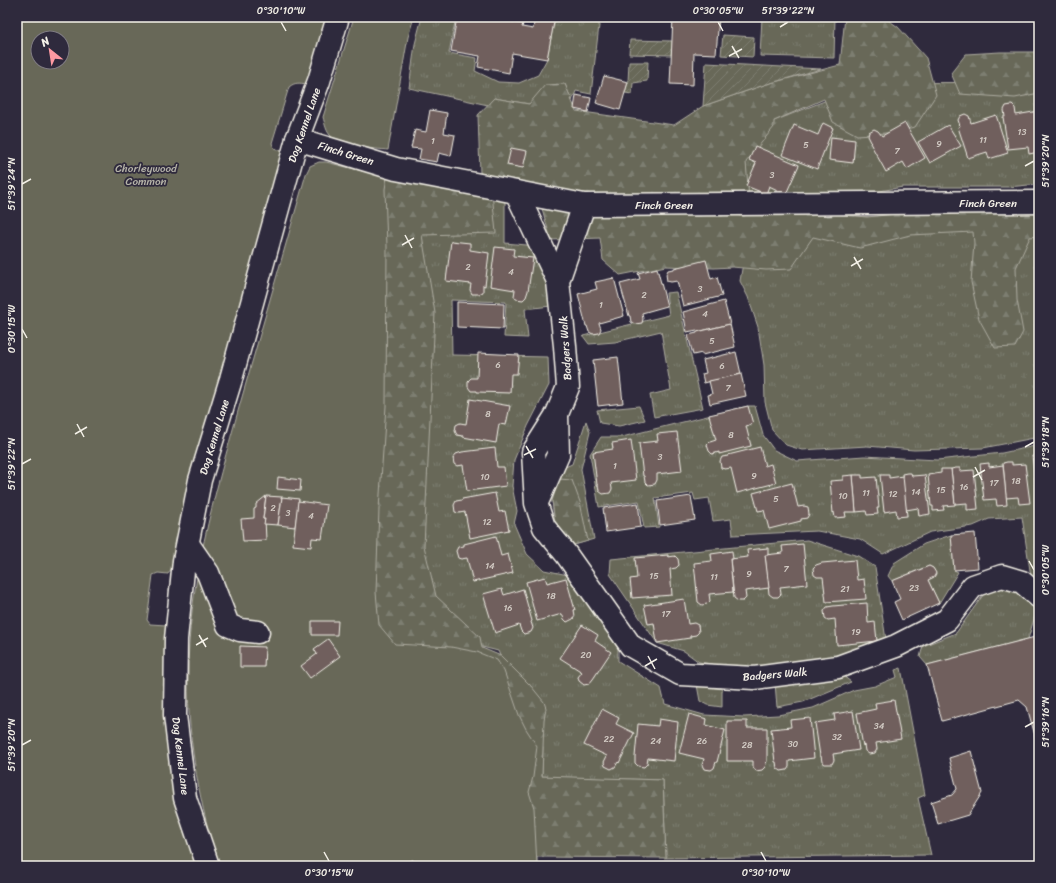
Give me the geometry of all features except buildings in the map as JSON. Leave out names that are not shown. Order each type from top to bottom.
[{"type":"street","name":"Dog Kennel Lane","points":[[208,866],[185,798],[175,715],[176,639],[184,561],[200,480],[232,379],[297,139],[319,81],[338,17]]},
{"type":"street","name":"Finch Green","points":[[297,139],[396,169],[584,205],[1039,202]]},
{"type":"street","name":"Badgers Walk","points":[[516,192],[558,280],[568,387],[557,414],[558,455],[536,503],[544,527],[566,554],[631,646],[680,674],[754,678],[838,667],[896,646],[947,620],[974,586],[1002,576],[1022,582],[1039,597]]},
{"type":"street","name":"Badgers Walk","points":[[558,280],[584,205]]},
{"type":"street","points":[[188,544],[208,573],[228,625],[240,630],[258,632]]},
{"type":"green space","name":"Chorleywood Common","points":[[17,17],[329,17],[307,84],[297,83],[289,87],[272,143],[274,148],[287,153],[178,537],[172,568],[168,574],[158,573],[153,575],[147,620],[150,624],[166,625],[168,627],[181,814],[196,866],[17,866]]},
{"type":"green space","points":[[354,17],[414,17],[408,37],[388,150],[342,143],[336,140],[328,133],[323,117]]},
{"type":"green space","points":[[422,17],[456,17],[449,53],[477,58],[475,71],[498,82],[519,83],[538,75],[547,59],[555,17],[600,17],[591,94],[576,91],[572,101],[565,84],[529,104],[494,98],[488,105],[409,88],[415,44]]},
{"type":"green space","points":[[762,17],[835,17],[834,58],[760,56]]},
{"type":"green space","points":[[845,17],[884,17],[898,27],[926,58],[936,95],[915,127],[886,133],[857,135],[833,122],[824,99],[774,121],[774,127],[746,162],[749,199],[583,195],[480,173],[478,115],[494,98],[529,104],[545,85],[565,84],[576,111],[674,125],[703,106],[767,84],[840,65]]},
{"type":"green space","points":[[723,35],[754,37],[753,57],[721,55]]},
{"type":"green space","points":[[630,40],[672,41],[671,55],[629,54]]},
{"type":"green space","points":[[1039,52],[1039,93],[1015,98],[960,94],[951,73],[966,54]]},
{"type":"green space","points":[[629,62],[648,62],[647,81],[633,83],[632,94],[625,93],[628,82]]},
{"type":"green space","points":[[706,63],[821,69],[767,84],[703,106]]},
{"type":"green space","points":[[1039,82],[1039,184],[1008,187],[903,187],[838,198],[749,199],[745,159],[774,121],[870,83]]},
{"type":"green space","points":[[319,162],[326,162],[387,177],[385,189],[387,247],[386,406],[379,509],[376,592],[379,625],[395,644],[451,647],[477,652],[497,660],[504,671],[519,715],[537,746],[533,777],[529,792],[534,808],[537,866],[219,866],[212,844],[196,774],[190,727],[188,680],[189,645],[197,575],[221,472],[306,174],[310,166]]},
{"type":"green space","points":[[361,167],[492,193],[496,233],[422,235],[435,313],[424,546],[436,596],[480,637],[482,648],[501,656],[531,686],[544,702],[546,708],[544,720],[542,776],[663,780],[666,858],[537,857],[537,866],[256,463],[330,434]]},
{"type":"green space","points":[[389,189],[505,194],[505,243],[537,246],[549,281],[551,306],[525,309],[528,338],[504,337],[506,302],[451,300],[452,355],[548,357],[549,385],[528,426],[514,460],[512,486],[517,511],[514,524],[527,554],[544,570],[568,575],[618,644],[618,661],[661,688],[665,704],[704,715],[744,717],[778,715],[813,708],[854,690],[875,686],[897,677],[895,670],[901,668],[925,795],[918,798],[931,855],[666,858],[663,780],[542,777],[543,747],[498,651],[447,638],[401,638]]},
{"type":"green space","points":[[541,205],[789,210],[867,217],[934,210],[1039,209],[1039,236],[1030,237],[1016,268],[1017,300],[1023,332],[1015,347],[995,348],[979,319],[971,282],[974,243],[973,232],[910,235],[860,248],[813,237],[791,269],[766,270],[732,267],[714,268],[666,266],[620,275],[603,260],[600,238],[551,240]]},
{"type":"green space","points":[[1039,209],[1039,437],[983,448],[914,450],[867,446],[802,450],[786,445],[772,430],[765,402],[764,365],[758,327],[748,297],[740,281],[743,263],[801,211],[870,217],[934,210]]},
{"type":"green space","points":[[676,292],[703,408],[654,417],[650,395],[671,390],[661,331],[615,342],[589,344],[583,336],[669,315],[666,293]]},
{"type":"green space","points":[[639,406],[645,420],[619,426],[600,423],[597,410]]},
{"type":"green space","points":[[748,406],[755,406],[763,435],[774,450],[797,461],[864,456],[937,460],[1002,453],[1039,445],[1039,583],[1031,577],[1022,517],[989,519],[973,526],[930,532],[883,554],[860,539],[817,531],[733,535],[731,519],[713,521],[709,498],[695,500],[693,493],[655,498],[659,527],[644,528],[639,501],[599,507],[590,454],[601,437],[622,437]]},
{"type":"green space","points":[[586,421],[590,432],[581,469],[594,539],[574,545],[555,523],[552,501],[563,468],[572,464]]},
{"type":"green space","points":[[559,479],[572,480],[580,502],[588,541],[574,545],[555,523],[552,501]]},
{"type":"green space","points":[[951,535],[954,570],[958,572],[939,603],[928,580],[936,574],[933,568],[929,566],[892,581],[888,576],[894,563],[924,544]]},
{"type":"green space","points":[[807,540],[858,556],[875,567],[886,640],[834,657],[741,669],[699,662],[684,651],[657,643],[610,574],[611,559]]},
{"type":"green space","points":[[1001,587],[1014,589],[1037,609],[1028,639],[927,665],[920,657],[923,646],[956,633],[986,591]]},
{"type":"green space","points":[[843,676],[851,682],[803,702],[777,707],[775,683]]},
{"type":"green space","points":[[697,685],[722,689],[722,707],[707,705],[700,701]]}]
